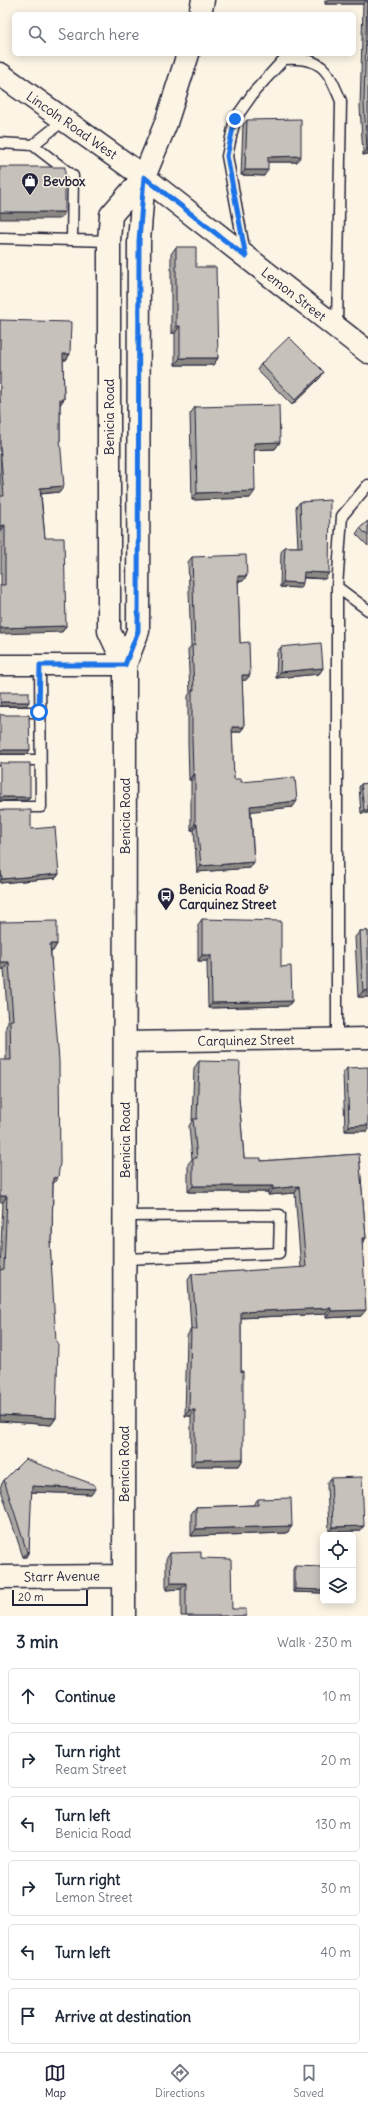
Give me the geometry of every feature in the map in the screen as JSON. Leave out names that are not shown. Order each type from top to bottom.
[{"type":"main road","points":[[201,12],[204,0]]},
{"type":"main road","name":"Benicia Road","points":[[124,1616],[125,665],[138,631],[139,241],[144,177],[166,123],[187,56]]},
{"type":"main road","name":"Lincoln Road West","points":[[0,74],[63,121],[144,177]]},
{"type":"main road","name":"Benicia Road","points":[[125,665],[109,631],[109,241],[111,215],[144,177]]},
{"type":"main road","name":"Lemon Street","points":[[144,177],[368,352]]},
{"type":"main road","name":"Starr Avenue","points":[[0,1577],[124,1576]]},
{"type":"street","points":[[0,665],[125,665]]},
{"type":"street","name":"Carquinez Street","points":[[125,1042],[368,1038]]},
{"type":"lane","points":[[246,257],[227,156],[235,119],[254,92],[284,59],[301,57],[317,64],[329,73],[341,101],[337,328]]},
{"type":"lane","points":[[33,145],[63,121]]},
{"type":"lane","points":[[0,143],[33,145],[73,176],[72,240]]},
{"type":"lane","points":[[0,238],[109,241]]},
{"type":"lane","points":[[337,1039],[337,587],[342,516],[368,485]]},
{"type":"lane","points":[[337,587],[368,610]]},
{"type":"lane","points":[[0,807],[41,807],[39,712],[40,665]]},
{"type":"lane","points":[[0,712],[39,712]]},
{"type":"lane","points":[[0,760],[40,760]]},
{"type":"lane","points":[[124,1258],[280,1253],[280,1215],[125,1216]]},
{"type":"building","points":[[368,0],[368,149],[364,102]]},
{"type":"building","points":[[301,119],[301,156],[268,157],[268,170],[245,170],[247,120]]},
{"type":"building","name":"Bevbox","points":[[0,167],[65,167],[65,212],[0,212]]},
{"type":"building","points":[[176,247],[196,247],[196,267],[216,267],[218,358],[180,358],[180,326],[176,326]]},
{"type":"building","points":[[0,320],[71,322],[70,354],[63,354],[64,399],[60,399],[60,439],[64,486],[40,488],[45,538],[64,538],[66,626],[0,628],[0,585],[5,585],[5,525],[0,526],[0,496],[4,496],[0,446]]},
{"type":"building","points":[[289,337],[324,372],[295,400],[261,364]]},
{"type":"building","points":[[279,405],[280,442],[254,443],[255,491],[197,493],[195,407]]},
{"type":"building","points":[[330,500],[329,573],[304,572],[303,583],[283,582],[285,547],[302,547],[300,502]]},
{"type":"building","points":[[368,521],[368,536],[360,528]]},
{"type":"building","points":[[246,555],[247,576],[238,576],[240,643],[249,642],[250,675],[242,675],[244,727],[232,727],[234,779],[241,779],[241,782],[295,777],[297,801],[250,806],[254,862],[201,866],[197,824],[195,824],[195,774],[193,774],[192,690],[194,690],[192,645],[195,645],[192,557]]},
{"type":"building","points":[[321,643],[323,668],[280,672],[281,647]]},
{"type":"building","points":[[0,692],[29,692],[29,702],[0,703]]},
{"type":"building","points":[[0,714],[29,715],[30,750],[0,751]]},
{"type":"building","points":[[0,762],[30,763],[30,797],[0,798]]},
{"type":"building","points":[[368,783],[368,810],[364,810],[361,784]]},
{"type":"building","points":[[0,809],[31,810],[31,829],[55,827],[59,874],[2,879],[0,871]]},
{"type":"building","points":[[202,919],[281,921],[281,967],[291,966],[292,1001],[212,1003],[211,955],[202,955]]},
{"type":"building","points":[[57,921],[57,944],[50,944],[59,1061],[60,1163],[58,1177],[53,1178],[52,1241],[50,1241],[56,1342],[58,1342],[56,1418],[0,1415],[0,1270],[4,1269],[7,1196],[0,1196],[0,1060],[11,1060],[10,1020],[13,1020],[9,962],[0,962],[0,922]]},
{"type":"building","points":[[360,931],[368,931],[368,990],[363,991]]},
{"type":"building","points":[[199,1061],[240,1062],[239,1098],[244,1158],[261,1158],[261,1161],[359,1154],[366,1238],[362,1238],[366,1310],[331,1311],[331,1308],[241,1312],[243,1459],[195,1460],[195,1410],[189,1410],[191,1329],[197,1329],[192,1274],[306,1267],[299,1186],[273,1189],[273,1186],[193,1186],[193,1158],[197,1158],[193,1119],[197,1119]]},
{"type":"building","points":[[368,1067],[368,1125],[349,1126],[347,1068]]},
{"type":"building","points":[[25,1459],[95,1485],[95,1489],[32,1486],[29,1551],[27,1552],[4,1480]]},
{"type":"building","points":[[362,1477],[364,1526],[333,1527],[331,1478]]},
{"type":"building","points":[[291,1498],[292,1526],[196,1529],[196,1507],[258,1505],[258,1499]]},
{"type":"building","points":[[201,1552],[201,1558],[231,1559],[232,1609],[246,1609],[246,1616],[186,1616],[186,1583],[171,1583],[170,1553]]},
{"type":"building","points":[[295,1566],[320,1567],[320,1590],[295,1589]]},
{"type":"place","name":"Bevbox","points":[[30,196]]},
{"type":"place","name":"Benicia Road & Carquinez Street","points":[[166,911]]},
{"type":"route","points":[[39,712],[40,665],[125,665],[138,631],[139,241],[144,177],[246,257],[227,156],[235,119]]}]
